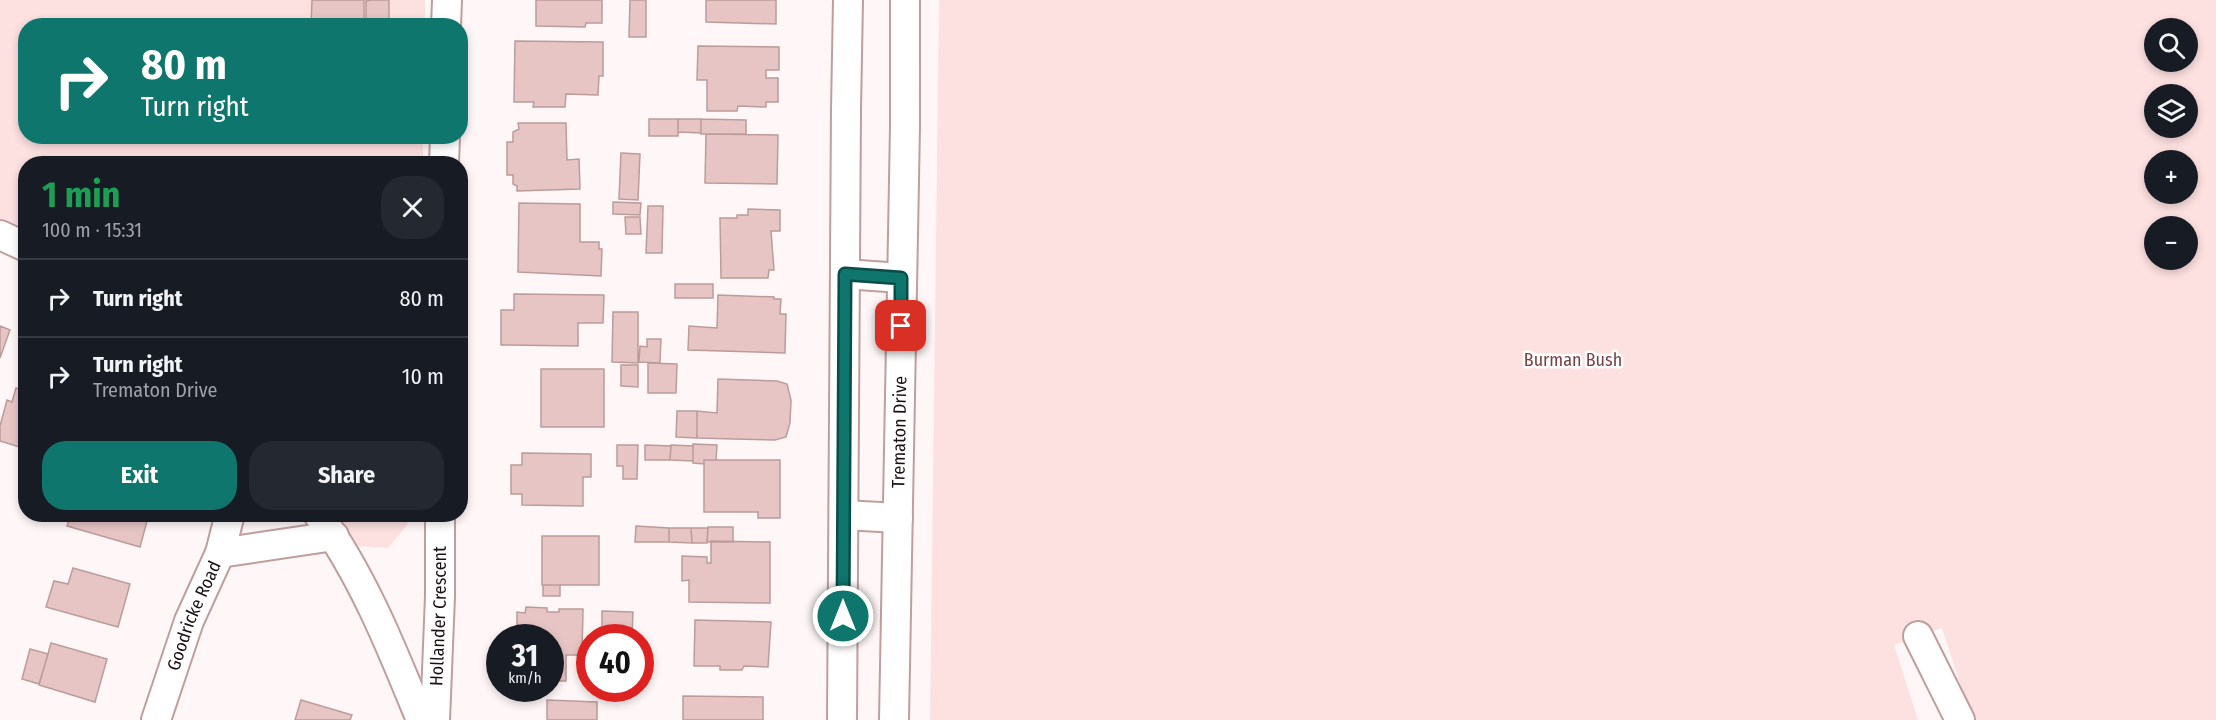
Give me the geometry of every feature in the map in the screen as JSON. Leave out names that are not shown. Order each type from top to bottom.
[{"type":"street","points":[[446,18],[447,0]]},
{"type":"street","points":[[842,720],[848,0]]},
{"type":"street","name":"Trematon Drive","points":[[894,720],[904,0]]},
{"type":"street","points":[[0,235],[18,243]]},
{"type":"street","points":[[845,274],[901,278]]},
{"type":"street","points":[[844,515],[898,518]]},
{"type":"street","points":[[220,553],[229,522]]},
{"type":"street","name":"Hollander Crescent","points":[[435,720],[440,596],[440,522]]},
{"type":"street","name":"Goodricke Road","points":[[156,720],[189,621],[220,553],[326,525]]},
{"type":"street","name":"Hollander Crescent","points":[[326,525],[388,639],[421,720]]},
{"type":"street","points":[[1918,636],[1960,720]]},
{"type":"green space","points":[[0,0],[425,0],[425,18],[18,18],[18,144],[423,144],[423,156],[18,156],[18,245],[0,234]]},
{"type":"green space","name":"Burman Bush","points":[[939,0],[2216,0],[2216,720],[1972,720],[1942,628],[1894,645],[1918,720],[930,720]]},
{"type":"green space","points":[[408,522],[388,548],[356,546],[319,523]]},
{"type":"building","points":[[312,0],[364,0],[364,18],[311,18]]},
{"type":"building","points":[[389,0],[389,18],[366,18],[366,1]]},
{"type":"building","points":[[536,0],[602,0],[602,23],[586,23],[585,27],[536,26]]},
{"type":"building","points":[[630,0],[646,0],[646,37],[629,37]]},
{"type":"building","points":[[706,0],[776,0],[776,24],[706,22]]},
{"type":"building","points":[[515,41],[603,42],[603,76],[599,76],[598,95],[566,94],[565,107],[533,107],[534,102],[514,102]]},
{"type":"building","points":[[698,46],[779,47],[779,70],[766,70],[766,78],[778,78],[778,102],[766,102],[766,107],[738,106],[737,111],[707,111],[707,80],[697,80]]},
{"type":"building","points":[[649,119],[678,119],[678,136],[649,136]]},
{"type":"building","points":[[678,119],[701,119],[701,133],[678,132]]},
{"type":"building","points":[[701,119],[746,120],[746,134],[701,134]]},
{"type":"building","points":[[518,123],[566,123],[567,160],[579,159],[580,189],[517,191],[517,186],[513,184],[513,175],[507,175],[507,142],[513,142],[513,132],[519,129]]},
{"type":"building","points":[[706,134],[778,135],[777,184],[705,183]]},
{"type":"building","points":[[621,153],[640,154],[638,200],[619,199]]},
{"type":"building","points":[[613,202],[641,203],[640,215],[613,214]]},
{"type":"building","points":[[519,203],[580,204],[580,242],[599,242],[599,249],[602,249],[601,276],[518,272]]},
{"type":"building","points":[[648,206],[663,206],[662,253],[646,253]]},
{"type":"building","points":[[748,209],[780,210],[780,231],[771,231],[774,270],[769,270],[768,278],[721,278],[720,218],[737,218],[737,215],[748,215]]},
{"type":"building","points":[[625,217],[640,217],[641,234],[626,234]]},
{"type":"building","points":[[675,284],[713,284],[713,298],[675,298]]},
{"type":"building","points":[[514,294],[604,295],[603,323],[578,323],[578,346],[501,345],[501,310],[514,310]]},
{"type":"building","points":[[718,295],[781,299],[780,314],[786,314],[785,353],[688,350],[689,326],[717,328]]},
{"type":"building","points":[[613,312],[638,312],[638,363],[612,362]]},
{"type":"building","points":[[0,326],[10,330],[0,358]]},
{"type":"building","points":[[647,339],[661,339],[660,363],[639,362],[640,346],[647,347]]},
{"type":"building","points":[[648,363],[677,364],[676,393],[648,393]]},
{"type":"building","points":[[621,365],[638,365],[638,387],[621,386]]},
{"type":"building","points":[[541,369],[604,369],[604,427],[541,427]]},
{"type":"building","points":[[718,379],[777,381],[787,384],[791,400],[790,423],[786,437],[775,440],[697,438],[697,411],[717,413]]},
{"type":"building","points":[[16,388],[18,389],[18,447],[0,441],[0,426],[7,400],[12,402]]},
{"type":"building","points":[[677,411],[697,411],[697,438],[676,437]]},
{"type":"building","points":[[693,444],[717,445],[716,460],[704,460],[704,464],[693,463]]},
{"type":"building","points":[[617,445],[638,445],[637,479],[623,479],[623,466],[617,466]]},
{"type":"building","points":[[645,445],[671,446],[670,460],[645,460]]},
{"type":"building","points":[[671,445],[693,446],[693,461],[670,460]]},
{"type":"building","points":[[522,453],[591,454],[591,477],[583,477],[583,506],[522,505],[522,494],[511,494],[511,465],[522,465]]},
{"type":"building","points":[[704,460],[780,460],[780,518],[758,518],[758,512],[704,512]]},
{"type":"building","points":[[68,522],[147,522],[140,547],[67,526]]},
{"type":"building","points":[[636,526],[669,528],[669,542],[635,542]]},
{"type":"building","points":[[708,527],[733,527],[733,542],[707,542]]},
{"type":"building","points":[[669,528],[691,528],[692,543],[669,542]]},
{"type":"building","points":[[691,528],[708,528],[707,543],[692,543]]},
{"type":"building","points":[[542,536],[599,536],[599,585],[542,585]]},
{"type":"building","points":[[711,541],[770,542],[770,603],[689,602],[689,580],[682,581],[682,556],[707,557],[707,563],[711,563]]},
{"type":"building","points":[[73,568],[130,584],[118,627],[46,607],[54,581],[68,584]]},
{"type":"building","points":[[543,585],[560,585],[560,596],[543,596]]},
{"type":"building","points":[[526,607],[547,608],[547,612],[559,612],[559,609],[583,609],[583,624],[576,624],[576,655],[566,655],[566,681],[564,681],[564,624],[517,624],[517,612],[525,613]]},
{"type":"building","points":[[602,611],[633,612],[633,624],[602,624]]},
{"type":"building","points":[[695,620],[771,622],[768,667],[744,666],[742,670],[720,670],[720,666],[694,666]]},
{"type":"building","points":[[51,643],[107,659],[95,702],[39,685]]},
{"type":"building","points":[[30,649],[48,654],[39,684],[22,679]]},
{"type":"building","points":[[683,696],[763,697],[763,720],[683,720]]},
{"type":"building","points":[[301,700],[352,715],[350,720],[295,720]]},
{"type":"building","points":[[547,702],[597,702],[597,720],[547,720]]},
{"type":"route","points":[[843,616],[845,274],[901,278],[901,326]]}]
